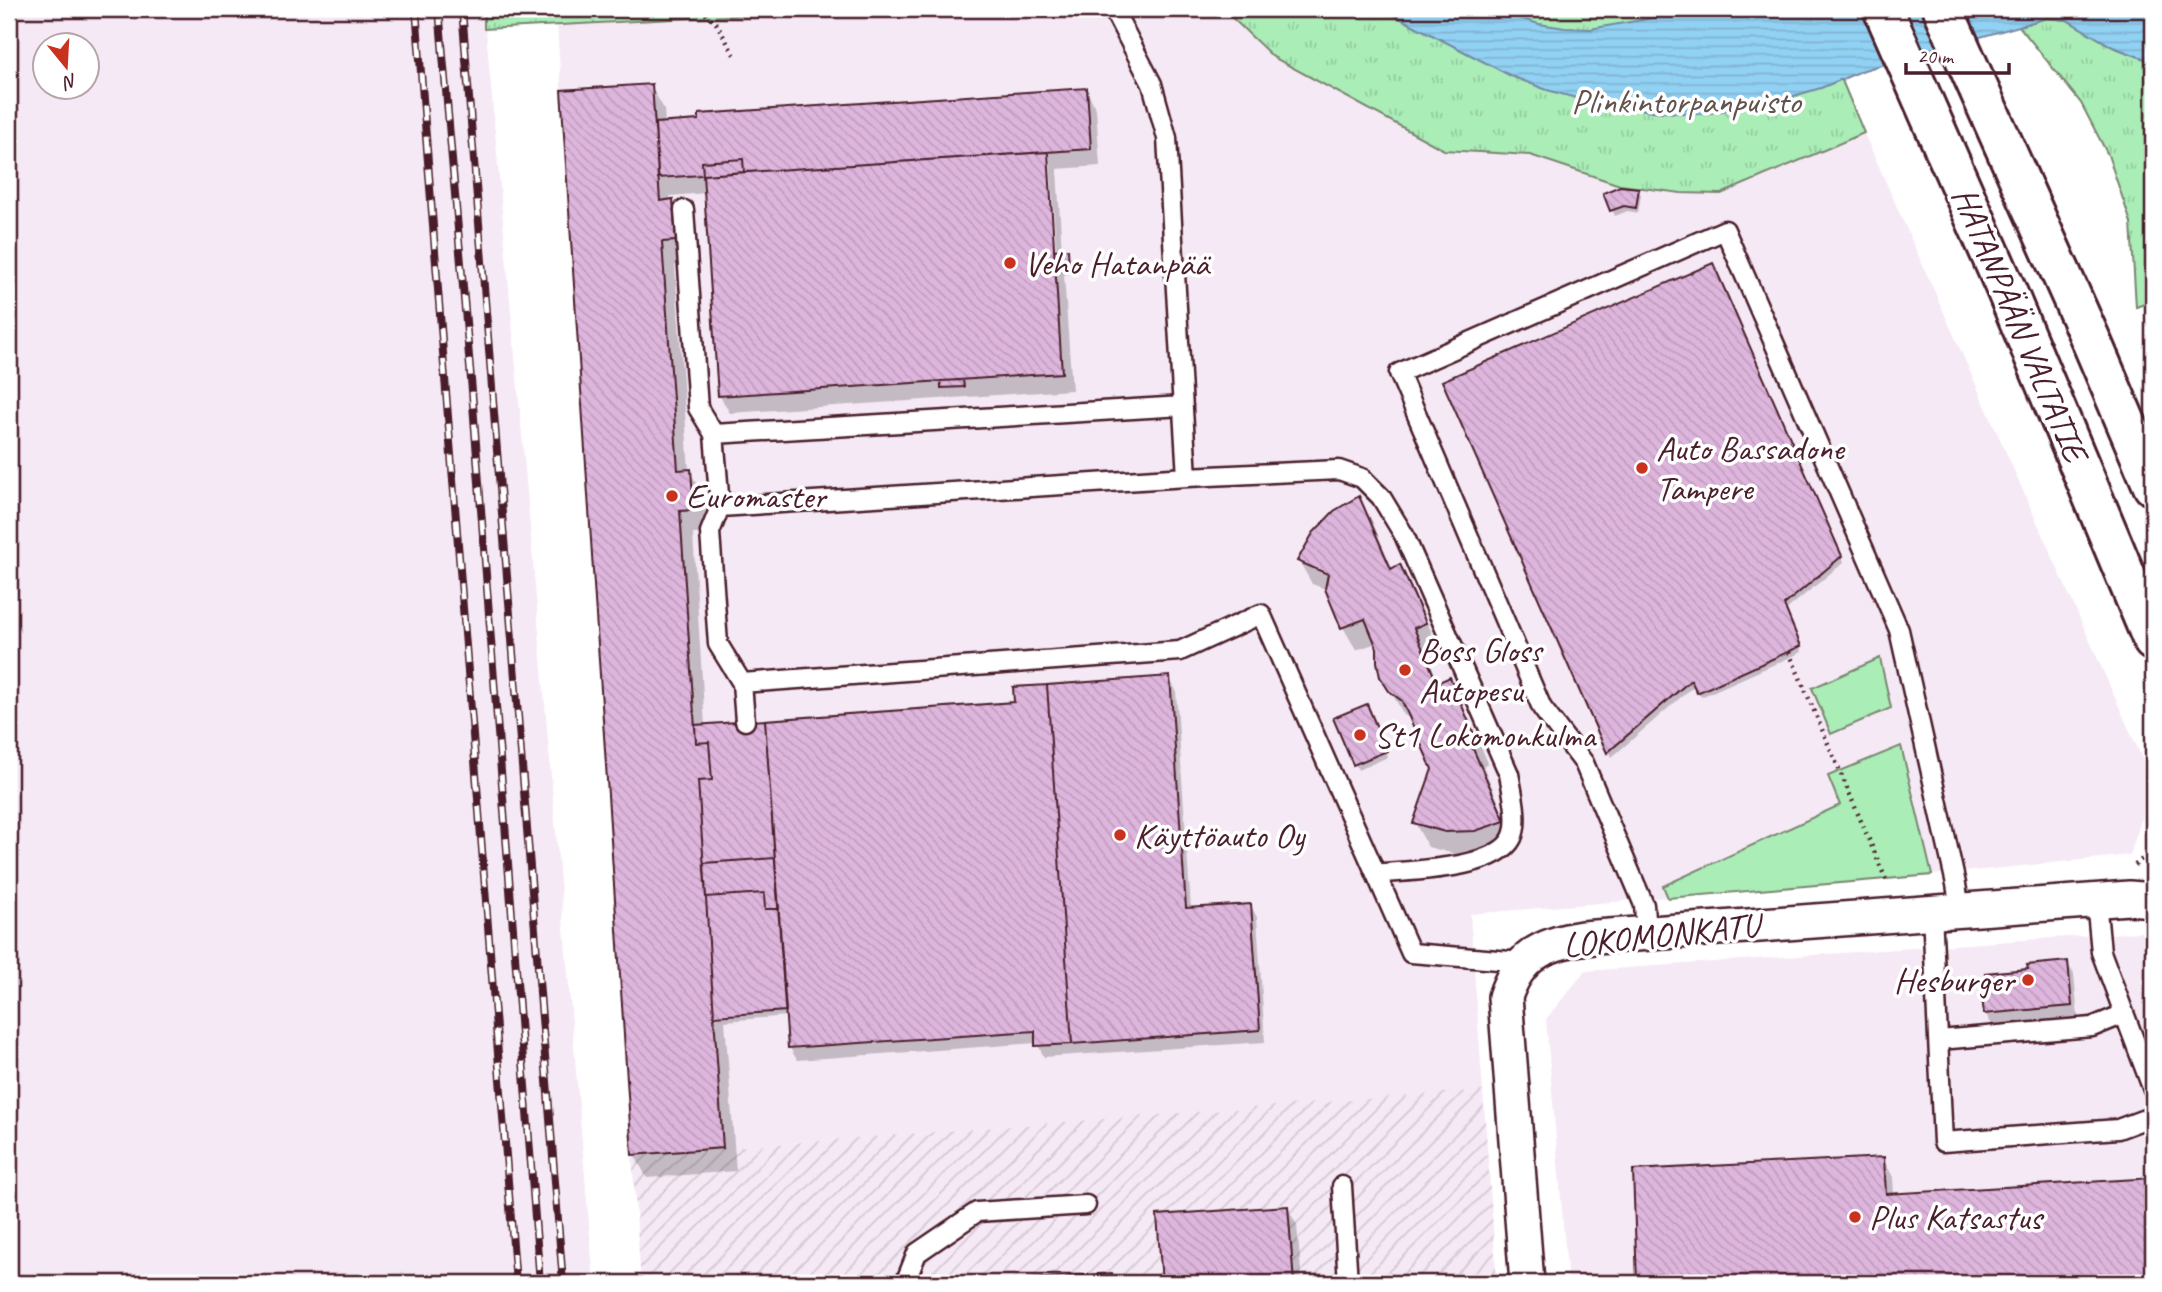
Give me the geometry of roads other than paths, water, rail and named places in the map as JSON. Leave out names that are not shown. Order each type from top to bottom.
[{"type":"main road","name":"HATANPÄÄN VALTATIE","points":[[1882,9],[2005,286],[2153,641]]},
{"type":"main road","name":"HATANPÄÄN VALTATIE","points":[[1942,9],[2090,338],[2153,486]]},
{"type":"street","name":"LOKOMONKATU","points":[[1527,1283],[1505,997],[1510,981],[1523,961],[1560,941],[1582,938],[1946,911],[2132,889]]},
{"type":"lane","points":[[1113,9],[1152,84],[1167,138],[1187,477]]},
{"type":"lane","points":[[684,210],[698,408],[714,434],[720,508],[710,532],[718,644],[742,683],[745,721]]},
{"type":"lane","points":[[1646,933],[1644,905],[1584,763],[1542,708],[1399,373],[1725,230],[1899,630],[1956,884],[1946,911],[1939,1040],[1943,1142],[2118,1129],[2153,1116]]},
{"type":"lane","points":[[714,434],[1183,406]]},
{"type":"lane","points":[[720,508],[1187,477],[1339,470],[1362,478],[1381,497],[1404,535],[1509,774],[1516,811],[1512,837],[1496,855],[1469,864],[1376,874]]},
{"type":"lane","points":[[742,683],[1181,651],[1261,614],[1411,953],[1523,961]]},
{"type":"lane","points":[[2132,889],[2101,952],[2153,1090]]},
{"type":"lane","points":[[1939,1040],[2092,1027],[2124,1014]]},
{"type":"lane","points":[[1342,1186],[1348,1283]]},
{"type":"lane","points":[[905,1283],[917,1252],[978,1212],[1086,1205]]},
{"type":"water","points":[[1382,9],[1491,9],[1539,24],[1590,29],[1704,9],[1806,9],[1841,14],[1858,9],[2153,9],[2153,62],[2113,47],[2067,20],[2047,18],[1864,70],[1821,88],[1773,102],[1704,114],[1661,112],[1598,104],[1547,90],[1511,76]]},
{"type":"railway","points":[[416,9],[516,1283]]},
{"type":"railway","points":[[439,9],[472,391],[540,1283]]},
{"type":"railway","points":[[462,9],[563,1283]]},
{"type":"place","name":"Veho Hatanpää","points":[[1010,263]]},
{"type":"place","name":"Auto Bassadone Tampere","points":[[1642,468]]},
{"type":"place","name":"Euromaster","points":[[672,496]]},
{"type":"place","name":"Boss Gloss Autopesu","points":[[1405,670]]},
{"type":"place","name":"St1 Lokomonkulma","points":[[1360,735]]},
{"type":"place","name":"Käyttöauto Oy","points":[[1120,835]]},
{"type":"place","name":"Hesburger","points":[[2028,980]]},
{"type":"place","name":"Plus Katsastus","points":[[1855,1217]]},
{"type":"park label","name":"Plinkintorpanpuisto","points":[[1686,101]]}]
